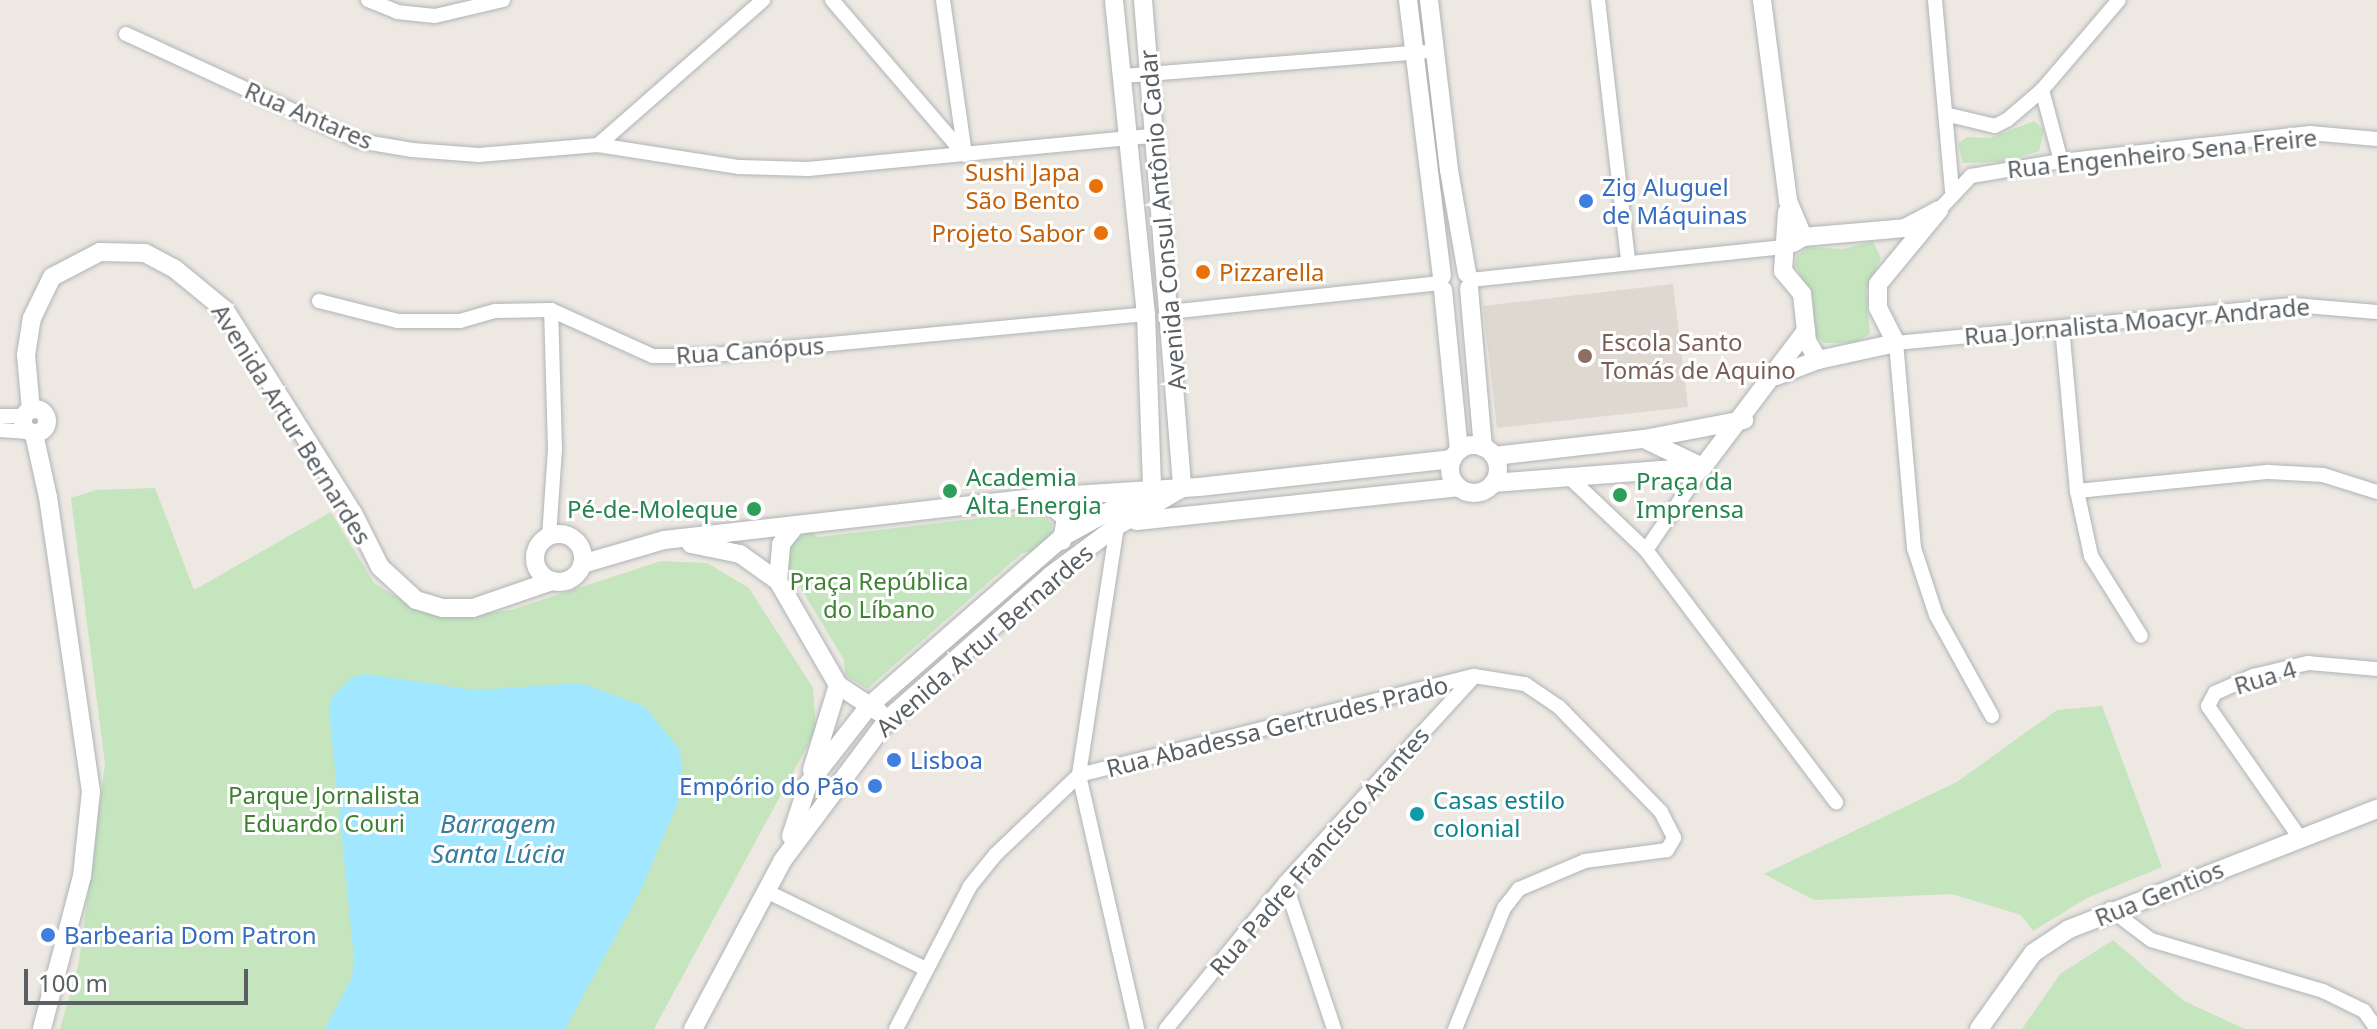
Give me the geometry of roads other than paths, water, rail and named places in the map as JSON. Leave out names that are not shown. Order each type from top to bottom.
[{"type":"street","points":[[368,0],[397,12],[435,16],[503,0]]},
{"type":"street","points":[[598,145],[763,0]]},
{"type":"street","points":[[832,0],[965,155]]},
{"type":"street","points":[[943,0],[965,155]]},
{"type":"street","name":"Avenida Consul Antônio Cadar","points":[[1114,0],[1124,76],[1125,138],[1146,314],[1152,488]]},
{"type":"street","name":"Avenida Consul Antônio Cadar","points":[[1143,0],[1152,75],[1150,136],[1169,312],[1182,488]]},
{"type":"street","points":[[1408,0],[1442,283],[1456,454],[1451,475],[1458,487]]},
{"type":"street","points":[[1429,0],[1469,280],[1489,452],[1498,470],[1493,483]]},
{"type":"street","points":[[1598,0],[1628,261]]},
{"type":"street","points":[[1762,0],[1788,201],[1783,271],[1802,294],[1806,331],[1818,360]]},
{"type":"street","points":[[1935,0],[1949,115],[1952,191],[1892,267],[1876,296],[1883,323],[1896,343],[1914,548],[1936,615],[1992,716]]},
{"type":"street","points":[[1949,115],[1995,126],[2042,90],[2104,8],[2119,0]]},
{"type":"street","name":"Rua Antares","points":[[126,34],[359,141],[479,155],[598,145],[739,167],[808,169],[1150,136]]},
{"type":"street","points":[[1124,76],[1434,51]]},
{"type":"street","points":[[2042,90],[2061,161]]},
{"type":"street","name":"Rua Engenheiro Sena Freire","points":[[1952,191],[1971,176],[2061,161],[2310,133],[2377,139]]},
{"type":"street","points":[[1788,201],[1803,237]]},
{"type":"street","points":[[1169,312],[1442,283],[1454,267],[1469,280],[1628,261],[1786,247],[1803,237],[1905,228],[1939,210]]},
{"type":"street","points":[[1879,230],[1892,253],[1892,267]]},
{"type":"street","name":"Avenida Artur Bernardes","points":[[42,1029],[85,864],[91,791],[26,355],[34,305],[61,268],[100,252],[145,253],[175,269],[225,310],[353,513],[380,567],[400,587],[429,606],[457,609],[512,594],[546,577],[567,581],[581,555],[664,540],[1041,497],[1182,488],[1456,454]]},
{"type":"street","points":[[1442,283],[1457,297],[1469,280]]},
{"type":"street","name":"Rua Canópus","points":[[319,301],[398,321],[460,321],[496,311],[551,310],[653,356],[703,356],[1146,314]]},
{"type":"street","name":"Rua Jornalista Moacyr Andrade","points":[[1896,343],[2294,305],[2377,312]]},
{"type":"street","points":[[551,310],[555,536]]},
{"type":"street","points":[[1871,349],[1883,323]]},
{"type":"street","points":[[2062,327],[2077,491],[2091,556],[2141,636]]},
{"type":"street","points":[[1646,550],[1703,467],[1744,420],[1806,331]]},
{"type":"street","points":[[1776,376],[1818,360],[1896,343]]},
{"type":"street","points":[[0,416],[34,422]]},
{"type":"street","points":[[1456,454],[1644,439],[1744,420]]},
{"type":"street","points":[[0,430],[34,422]]},
{"type":"street","points":[[1644,439],[1703,467]]},
{"type":"street","points":[[1137,1029],[1079,775],[1125,523],[1458,487],[1479,492],[1493,483],[1703,467]]},
{"type":"street","points":[[2077,491],[2269,472],[2323,475],[2377,492]]},
{"type":"street","points":[[1569,477],[1646,550],[1836,802]]},
{"type":"street","name":"Avenida Artur Bernardes","points":[[783,860],[808,784],[870,705],[1064,536],[1152,488]]},
{"type":"street","name":"Avenida Artur Bernardes","points":[[693,1029],[783,860],[888,719],[1050,576],[1125,523],[1182,488]]},
{"type":"street","points":[[1041,497],[1061,509],[1064,536],[1050,576]]},
{"type":"street","points":[[778,581],[781,544],[796,525]]},
{"type":"street","points":[[555,536],[581,555]]},
{"type":"street","points":[[546,577],[536,552],[555,536]]},
{"type":"street","points":[[664,540],[740,554],[778,581],[838,685],[888,719]]},
{"type":"street","name":"Rua 4","points":[[2300,838],[2208,706],[2215,693],[2253,676],[2308,663],[2377,669]]},
{"type":"street","points":[[1455,1029],[1504,908],[1519,889],[1585,861],[1655,853],[1672,844],[1671,827],[1661,812],[1559,707],[1525,684],[1474,676]]},
{"type":"street","name":"Rua Abadessa Gertrudes Prado","points":[[1079,775],[1474,676]]},
{"type":"street","name":"Rua Padre Francisco Arantes","points":[[1166,1029],[1285,883],[1474,676]]},
{"type":"street","points":[[808,784],[838,685]]},
{"type":"street","points":[[896,1029],[970,886],[996,854],[1079,775]]},
{"type":"street","name":"Rua Gentios","points":[[1979,1029],[2033,953],[2110,909],[2377,809]]},
{"type":"street","points":[[1285,883],[1334,1029]]},
{"type":"street","points":[[766,891],[926,969]]},
{"type":"street","points":[[2110,909],[2151,940],[2323,991],[2364,1011],[2377,1029]]},
{"type":"water","name":"Barragem Santa Lúcia","points":[[365,674],[474,690],[581,683],[645,707],[680,750],[683,790],[641,890],[565,1029],[325,1029],[352,977],[354,958],[329,710],[332,697],[351,678]]},
{"type":"place","name":"Sushi Japa São Bento","points":[[1096,186]]},
{"type":"place","name":"Zig Aluguel de Máquinas","points":[[1586,201]]},
{"type":"place","name":"Projeto Sabor","points":[[1101,233]]},
{"type":"place","name":"Pizzarella","points":[[1203,272]]},
{"type":"place","name":"Escola Santo Tomás de Aquino","points":[[1585,356]]},
{"type":"place","name":"Academia Alta Energia","points":[[950,491]]},
{"type":"place","name":"Praça da Imprensa","points":[[1620,495]]},
{"type":"place","name":"Pé-de-Moleque","points":[[754,509]]},
{"type":"place","name":"Lisboa","points":[[894,760]]},
{"type":"place","name":"Empório do Pão","points":[[875,786]]},
{"type":"place","name":"Casas estilo colonial","points":[[1417,814]]},
{"type":"place","name":"Barbearia Dom Patron","points":[[48,935]]},
{"type":"park label","name":"Praça República do Líbano","points":[[879,595]]},
{"type":"park label","name":"Parque Jornalista Eduardo Couri","points":[[324,809]]}]
